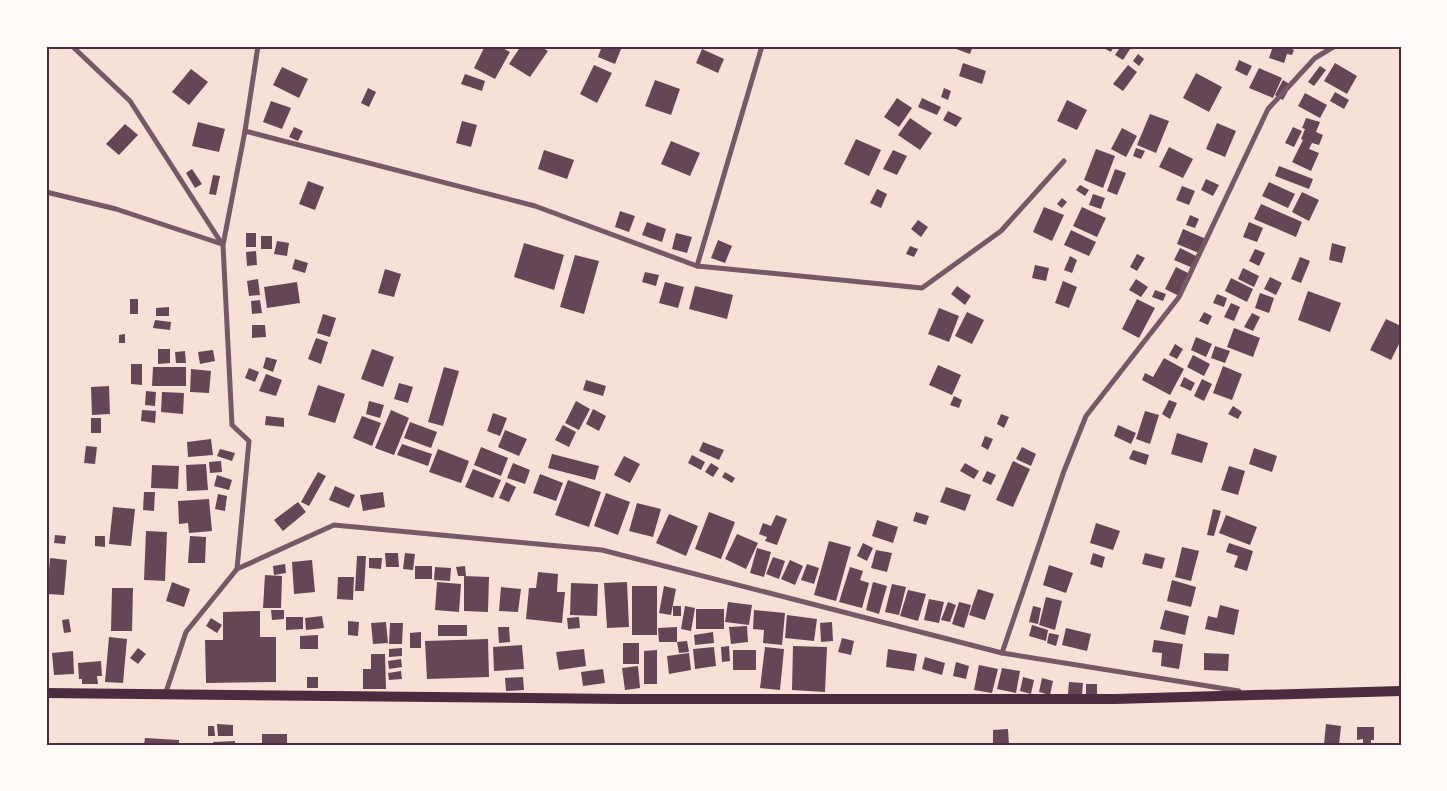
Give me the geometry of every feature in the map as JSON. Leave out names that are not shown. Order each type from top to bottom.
[{"type":"main road","points":[[46,693],[166,692],[620,699],[1114,699],[1401,691]]},
{"type":"street","points":[[72,46],[130,101],[223,245]]},
{"type":"street","points":[[238,569],[248,441],[232,425],[223,245],[245,131],[258,46]]},
{"type":"street","points":[[697,266],[762,46]]},
{"type":"street","points":[[1002,652],[1064,471],[1086,416],[1179,297],[1268,109],[1315,58],[1335,46]]},
{"type":"street","points":[[245,131],[535,206],[697,266],[922,288],[1001,231],[1064,161]]},
{"type":"street","points":[[46,192],[116,209],[223,245]]},
{"type":"street","points":[[166,692],[186,632],[238,569],[334,525],[602,550],[1002,652],[1252,694]]},
{"type":"building","points":[[485,46],[499,46],[510,52],[495,79],[474,68]]},
{"type":"building","points":[[521,46],[540,46],[548,51],[530,77],[509,64]]},
{"type":"building","points":[[602,46],[621,49],[615,64],[598,57]]},
{"type":"building","points":[[948,46],[973,46],[970,54]]},
{"type":"building","points":[[1100,46],[1114,46],[1111,52]]},
{"type":"building","points":[[1121,46],[1130,49],[1123,60],[1115,55]]},
{"type":"building","points":[[1273,46],[1285,46],[1294,50],[1292,55],[1287,54],[1284,63],[1269,58]]},
{"type":"building","points":[[702,49],[724,59],[718,73],[696,63]]},
{"type":"building","points":[[1138,54],[1144,59],[1139,66],[1133,61]]},
{"type":"building","points":[[1239,60],[1252,66],[1247,76],[1235,70]]},
{"type":"building","points":[[963,63],[986,71],[982,84],[959,76]]},
{"type":"building","points":[[1335,63],[1357,76],[1347,94],[1324,81]]},
{"type":"building","points":[[594,65],[612,73],[597,103],[580,94]]},
{"type":"building","points":[[1128,65],[1137,72],[1123,91],[1113,84]]},
{"type":"building","points":[[1320,66],[1326,70],[1314,86],[1308,82]]},
{"type":"building","points":[[282,67],[308,79],[299,98],[273,85]]},
{"type":"building","points":[[1259,68],[1282,78],[1273,98],[1249,88]]},
{"type":"building","points":[[191,69],[208,82],[189,105],[172,92]]},
{"type":"building","points":[[1196,73],[1222,87],[1209,112],[1183,98]]},
{"type":"building","points":[[465,74],[485,81],[482,91],[461,84]]},
{"type":"building","points":[[655,80],[680,89],[671,115],[645,106]]},
{"type":"building","points":[[1283,80],[1291,85],[1283,100],[1275,95]]},
{"type":"building","points":[[368,88],[376,92],[369,107],[361,103]]},
{"type":"building","points":[[944,88],[951,91],[948,100],[941,97]]},
{"type":"building","points":[[1335,92],[1349,100],[1344,109],[1330,101]]},
{"type":"building","points":[[1305,93],[1327,105],[1320,118],[1298,106]]},
{"type":"building","points":[[897,98],[912,108],[899,127],[884,117]]},
{"type":"building","points":[[922,98],[941,107],[937,115],[918,107]]},
{"type":"building","points":[[1067,100],[1087,110],[1077,130],[1057,121]]},
{"type":"building","points":[[271,101],[291,108],[282,129],[263,122]]},
{"type":"building","points":[[948,111],[962,118],[956,127],[943,120]]},
{"type":"building","points":[[1150,114],[1169,121],[1156,153],[1137,145]]},
{"type":"building","points":[[910,118],[932,133],[920,150],[898,135]]},
{"type":"building","points":[[1306,118],[1320,122],[1316,132],[1323,135],[1319,145],[1312,143],[1309,149],[1319,153],[1311,171],[1292,162],[1303,140],[1301,139],[1305,129],[1302,128]]},
{"type":"building","points":[[462,121],[477,125],[471,147],[456,143]]},
{"type":"building","points":[[198,122],[225,129],[219,152],[192,146]]},
{"type":"building","points":[[1217,123],[1236,131],[1225,157],[1206,149]]},
{"type":"building","points":[[125,124],[138,135],[119,155],[106,144]]},
{"type":"building","points":[[294,127],[303,131],[298,141],[289,137]]},
{"type":"building","points":[[1293,127],[1302,131],[1294,147],[1285,143]]},
{"type":"building","points":[[1122,128],[1137,136],[1126,157],[1111,149]]},
{"type":"building","points":[[856,139],[881,150],[869,176],[844,164]]},
{"type":"building","points":[[671,141],[700,153],[690,176],[661,164]]},
{"type":"building","points":[[1169,147],[1193,159],[1183,178],[1159,167]]},
{"type":"building","points":[[1136,148],[1145,151],[1141,159],[1133,156]]},
{"type":"building","points":[[1096,149],[1115,156],[1103,188],[1084,180]]},
{"type":"building","points":[[544,150],[574,160],[567,179],[538,169]]},
{"type":"building","points":[[893,150],[907,156],[897,175],[883,169]]},
{"type":"building","points":[[1279,166],[1313,179],[1309,189],[1275,176]]},
{"type":"building","points":[[192,169],[202,184],[195,188],[186,173]]},
{"type":"building","points":[[1115,169],[1126,173],[1117,195],[1107,191]]},
{"type":"building","points":[[213,175],[220,176],[216,195],[209,194]]},
{"type":"building","points":[[1206,179],[1219,185],[1213,196],[1201,190]]},
{"type":"building","points":[[308,181],[324,187],[315,210],[299,204]]},
{"type":"building","points":[[1269,182],[1295,194],[1288,208],[1262,196]]},
{"type":"building","points":[[1080,185],[1089,190],[1085,196],[1076,190]]},
{"type":"building","points":[[1182,186],[1195,191],[1189,205],[1176,200]]},
{"type":"building","points":[[877,189],[887,194],[881,208],[870,203]]},
{"type":"building","points":[[1302,192],[1319,200],[1309,221],[1292,212]]},
{"type":"building","points":[[1093,194],[1105,198],[1101,209],[1089,205]]},
{"type":"building","points":[[1062,198],[1067,202],[1062,208],[1057,204]]},
{"type":"building","points":[[1261,204],[1302,222],[1296,237],[1254,219]]},
{"type":"building","points":[[1044,207],[1064,215],[1052,241],[1033,232]]},
{"type":"building","points":[[1082,207],[1106,218],[1097,237],[1073,226]]},
{"type":"building","points":[[620,211],[635,216],[629,232],[615,227]]},
{"type":"building","points":[[1190,215],[1199,219],[1195,228],[1186,225]]},
{"type":"building","points":[[918,220],[928,227],[921,237],[911,229]]},
{"type":"building","points":[[647,222],[666,229],[662,242],[642,235]]},
{"type":"building","points":[[1249,222],[1263,228],[1257,242],[1243,237]]},
{"type":"building","points":[[1183,229],[1206,239],[1199,253],[1177,244]]},
{"type":"building","points":[[1071,230],[1096,242],[1089,256],[1064,245]]},
{"type":"building","points":[[246,233],[256,233],[256,247],[246,247]]},
{"type":"building","points":[[676,233],[692,237],[687,253],[672,249]]},
{"type":"building","points":[[261,236],[272,236],[272,249],[261,249]]},
{"type":"building","points":[[718,240],[732,246],[725,263],[711,258]]},
{"type":"building","points":[[277,241],[289,243],[287,256],[274,254]]},
{"type":"building","points":[[524,243],[564,255],[554,290],[514,277]]},
{"type":"building","points":[[1332,243],[1346,247],[1342,263],[1329,260]]},
{"type":"building","points":[[910,246],[918,249],[914,257],[906,254]]},
{"type":"building","points":[[1180,248],[1198,257],[1193,268],[1174,260]]},
{"type":"building","points":[[1255,249],[1265,253],[1259,266],[1249,261]]},
{"type":"building","points":[[256,251],[257,265],[247,266],[246,252]]},
{"type":"building","points":[[1137,254],[1145,258],[1137,271],[1130,267]]},
{"type":"building","points":[[575,255],[599,261],[584,314],[560,307]]},
{"type":"building","points":[[1070,256],[1077,260],[1072,273],[1064,270]]},
{"type":"building","points":[[1300,257],[1310,261],[1301,283],[1291,279]]},
{"type":"building","points":[[295,259],[308,263],[305,273],[292,269]]},
{"type":"building","points":[[1035,265],[1049,268],[1046,281],[1032,278]]},
{"type":"building","points":[[1176,267],[1192,275],[1181,297],[1165,289]]},
{"type":"building","points":[[1243,268],[1259,276],[1254,287],[1238,279]]},
{"type":"building","points":[[385,269],[401,274],[394,297],[378,293]]},
{"type":"building","points":[[645,272],[659,275],[656,286],[642,282]]},
{"type":"building","points":[[1270,277],[1282,283],[1276,295],[1264,289]]},
{"type":"building","points":[[1231,278],[1253,289],[1247,302],[1225,291]]},
{"type":"building","points":[[258,279],[260,295],[249,296],[247,281]]},
{"type":"building","points":[[1136,279],[1148,287],[1141,297],[1129,290]]},
{"type":"building","points":[[1063,281],[1077,287],[1069,308],[1055,303]]},
{"type":"building","points":[[297,282],[300,303],[267,308],[264,287]]},
{"type":"building","points":[[665,282],[684,287],[678,308],[659,303]]},
{"type":"building","points":[[695,286],[733,295],[727,319],[689,309]]},
{"type":"building","points":[[957,286],[971,296],[965,305],[951,294]]},
{"type":"building","points":[[1155,290],[1166,294],[1163,301],[1152,297]]},
{"type":"building","points":[[1308,291],[1341,303],[1330,332],[1298,320]]},
{"type":"building","points":[[1260,293],[1274,298],[1269,313],[1255,308]]},
{"type":"building","points":[[1217,294],[1227,298],[1224,307],[1213,303]]},
{"type":"building","points":[[130,299],[138,299],[138,314],[130,314]]},
{"type":"building","points":[[1137,299],[1155,308],[1139,338],[1122,329]]},
{"type":"building","points":[[260,300],[262,313],[252,314],[251,301]]},
{"type":"building","points":[[1231,303],[1240,307],[1234,321],[1224,317]]},
{"type":"building","points":[[169,307],[169,316],[156,316],[156,308]]},
{"type":"building","points":[[939,308],[959,316],[949,342],[928,334]]},
{"type":"building","points":[[967,312],[984,320],[972,344],[955,336]]},
{"type":"building","points":[[1204,312],[1212,316],[1208,325],[1199,321]]},
{"type":"building","points":[[1252,313],[1260,317],[1253,331],[1244,327]]},
{"type":"building","points":[[323,314],[336,318],[330,337],[317,333]]},
{"type":"building","points":[[1386,319],[1401,326],[1401,340],[1391,360],[1370,350]]},
{"type":"building","points":[[155,320],[171,322],[170,330],[153,328]]},
{"type":"building","points":[[252,325],[265,325],[266,337],[252,338]]},
{"type":"building","points":[[1234,328],[1260,338],[1253,357],[1227,347]]},
{"type":"building","points":[[125,334],[125,343],[119,343],[119,335]]},
{"type":"building","points":[[1196,337],[1212,344],[1206,357],[1191,350]]},
{"type":"building","points":[[316,338],[328,342],[321,364],[308,359]]},
{"type":"building","points":[[1175,344],[1183,349],[1177,359],[1169,355]]},
{"type":"building","points":[[1215,346],[1230,351],[1225,363],[1211,358]]},
{"type":"building","points":[[158,349],[170,349],[170,363],[158,364]]},
{"type":"building","points":[[372,349],[394,357],[383,387],[361,379]]},
{"type":"building","points":[[213,350],[215,361],[200,364],[198,352]]},
{"type":"building","points":[[185,351],[186,363],[176,363],[175,352]]},
{"type":"building","points":[[1193,355],[1210,364],[1204,376],[1187,367]]},
{"type":"building","points":[[266,357],[277,360],[273,372],[263,368]]},
{"type":"building","points":[[1164,358],[1184,369],[1170,395],[1142,380],[1145,373],[1153,377]]},
{"type":"building","points":[[131,364],[142,364],[142,385],[131,384]]},
{"type":"building","points":[[938,365],[961,375],[952,395],[929,385]]},
{"type":"building","points":[[1223,366],[1242,374],[1232,400],[1213,393]]},
{"type":"building","points":[[153,367],[186,367],[186,386],[152,386]]},
{"type":"building","points":[[444,367],[459,371],[443,426],[428,422]]},
{"type":"building","points":[[249,368],[259,372],[255,382],[245,378]]},
{"type":"building","points":[[191,369],[211,371],[209,393],[190,392]]},
{"type":"building","points":[[266,374],[282,380],[276,396],[259,391]]},
{"type":"building","points":[[1184,377],[1195,383],[1191,391],[1180,386]]},
{"type":"building","points":[[1202,379],[1212,384],[1204,401],[1194,396]]},
{"type":"building","points":[[586,380],[606,386],[603,396],[583,390]]},
{"type":"building","points":[[399,383],[413,387],[408,403],[394,399]]},
{"type":"building","points":[[318,385],[345,394],[335,423],[308,415]]},
{"type":"building","points":[[109,386],[110,414],[92,415],[91,387]]},
{"type":"building","points":[[146,391],[156,392],[155,406],[145,405]]},
{"type":"building","points":[[162,392],[184,393],[183,414],[161,412]]},
{"type":"building","points":[[954,396],[962,400],[959,408],[950,405]]},
{"type":"building","points":[[1169,400],[1177,403],[1170,419],[1162,414]]},
{"type":"building","points":[[369,401],[384,405],[380,418],[366,414]]},
{"type":"building","points":[[576,401],[590,409],[579,430],[565,423]]},
{"type":"building","points":[[1233,406],[1242,412],[1238,419],[1228,414]]},
{"type":"building","points":[[593,409],[606,416],[599,431],[586,424]]},
{"type":"building","points":[[142,410],[156,411],[155,423],[141,421]]},
{"type":"building","points":[[391,410],[409,418],[394,455],[375,448]]},
{"type":"building","points":[[1145,411],[1159,415],[1150,444],[1136,439]]},
{"type":"building","points":[[493,413],[507,418],[500,436],[487,431]]},
{"type":"building","points":[[1001,414],[1009,417],[1004,428],[997,424]]},
{"type":"building","points":[[266,416],[284,418],[284,427],[265,425]]},
{"type":"building","points":[[362,416],[381,423],[372,446],[353,438]]},
{"type":"building","points":[[91,418],[101,418],[101,433],[91,433]]},
{"type":"building","points":[[410,422],[437,432],[431,448],[404,438]]},
{"type":"building","points":[[563,425],[576,432],[569,447],[555,440]]},
{"type":"building","points":[[1118,425],[1136,433],[1131,444],[1114,436]]},
{"type":"building","points":[[505,430],[527,439],[519,456],[498,447]]},
{"type":"building","points":[[1177,433],[1208,443],[1202,463],[1171,454]]},
{"type":"building","points":[[985,436],[993,439],[988,450],[981,446]]},
{"type":"building","points":[[211,439],[213,455],[188,457],[187,442]]},
{"type":"building","points":[[703,442],[724,450],[719,460],[699,451]]},
{"type":"building","points":[[402,444],[432,454],[428,466],[397,455]]},
{"type":"building","points":[[86,446],[97,447],[95,464],[84,463]]},
{"type":"building","points":[[481,447],[508,458],[501,476],[474,465]]},
{"type":"building","points":[[1022,447],[1036,454],[1031,466],[1016,459]]},
{"type":"building","points":[[1254,448],[1277,456],[1272,472],[1249,464]]},
{"type":"building","points":[[220,449],[235,453],[232,461],[217,456]]},
{"type":"building","points":[[438,449],[469,461],[461,483],[429,472]]},
{"type":"building","points":[[1133,450],[1149,455],[1146,465],[1129,459]]},
{"type":"building","points":[[552,454],[599,466],[595,480],[548,468]]},
{"type":"building","points":[[692,455],[705,462],[701,470],[688,463]]},
{"type":"building","points":[[624,456],[640,464],[630,483],[614,475]]},
{"type":"building","points":[[221,461],[222,472],[210,473],[209,462]]},
{"type":"building","points":[[1013,461],[1030,469],[1013,507],[996,500]]},
{"type":"building","points":[[513,463],[530,470],[525,484],[507,478]]},
{"type":"building","points":[[711,463],[719,468],[713,477],[705,472]]},
{"type":"building","points":[[965,463],[979,471],[974,479],[960,471]]},
{"type":"building","points":[[206,464],[208,490],[187,491],[186,465]]},
{"type":"building","points":[[152,465],[179,466],[178,489],[151,488]]},
{"type":"building","points":[[1229,466],[1245,471],[1238,495],[1221,490]]},
{"type":"building","points":[[473,469],[501,480],[493,498],[465,487]]},
{"type":"building","points":[[987,471],[996,475],[991,485],[982,481]]},
{"type":"building","points":[[318,472],[326,476],[309,506],[301,502]]},
{"type":"building","points":[[725,472],[735,478],[732,483],[722,477]]},
{"type":"building","points":[[540,474],[563,483],[556,501],[533,493]]},
{"type":"building","points":[[217,475],[232,480],[229,490],[214,486]]},
{"type":"building","points":[[568,480],[601,492],[589,527],[555,515]]},
{"type":"building","points":[[506,482],[516,487],[509,502],[499,498]]},
{"type":"building","points":[[335,486],[355,495],[349,508],[329,500]]},
{"type":"building","points":[[946,487],[971,495],[965,511],[940,502]]},
{"type":"building","points":[[144,492],[155,492],[154,511],[143,510]]},
{"type":"building","points":[[383,492],[385,507],[363,511],[360,495]]},
{"type":"building","points":[[606,493],[630,502],[618,535],[594,526]]},
{"type":"building","points":[[218,494],[227,496],[225,511],[215,509]]},
{"type":"building","points":[[209,499],[212,531],[189,533],[188,523],[179,524],[178,501]]},
{"type":"building","points":[[298,502],[306,512],[283,531],[274,520]]},
{"type":"building","points":[[637,503],[661,509],[653,537],[629,531]]},
{"type":"building","points":[[113,507],[135,509],[131,546],[109,544]]},
{"type":"building","points":[[1213,509],[1221,511],[1214,536],[1207,535]]},
{"type":"building","points":[[709,512],[735,522],[721,559],[695,549]]},
{"type":"building","points":[[916,512],[929,516],[926,525],[913,521]]},
{"type":"building","points":[[669,514],[698,526],[686,556],[656,543]]},
{"type":"building","points":[[776,515],[787,519],[777,545],[765,541],[767,537],[759,534],[763,523],[771,526]]},
{"type":"building","points":[[1226,515],[1257,527],[1250,545],[1219,533]]},
{"type":"building","points":[[877,520],[898,527],[893,543],[872,536]]},
{"type":"building","points":[[1096,523],[1120,531],[1113,550],[1090,543]]},
{"type":"building","points":[[146,531],[167,532],[165,581],[144,580]]},
{"type":"building","points":[[737,534],[758,543],[746,569],[725,559]]},
{"type":"building","points":[[55,535],[66,536],[65,544],[54,543]]},
{"type":"building","points":[[95,536],[105,536],[105,547],[95,546]]},
{"type":"building","points":[[190,536],[206,537],[205,563],[188,563]]},
{"type":"building","points":[[829,541],[851,547],[836,601],[814,595]]},
{"type":"building","points":[[863,543],[873,548],[867,561],[857,556]]},
{"type":"building","points":[[1229,543],[1253,551],[1247,571],[1234,567],[1238,556],[1226,552]]},
{"type":"building","points":[[1182,547],[1199,551],[1191,581],[1175,577]]},
{"type":"building","points":[[757,548],[771,552],[764,577],[750,573]]},
{"type":"building","points":[[876,550],[892,553],[887,572],[871,568]]},
{"type":"building","points":[[385,553],[398,553],[399,567],[386,567]]},
{"type":"building","points":[[405,553],[415,554],[413,570],[403,569]]},
{"type":"building","points":[[1093,553],[1105,557],[1102,568],[1090,564]]},
{"type":"building","points":[[1145,553],[1165,558],[1162,569],[1142,564]]},
{"type":"building","points":[[357,556],[366,556],[364,591],[355,591]]},
{"type":"building","points":[[773,557],[785,561],[779,579],[766,574]]},
{"type":"building","points":[[50,558],[67,560],[64,595],[47,594]]},
{"type":"building","points":[[369,558],[382,558],[381,569],[369,568]]},
{"type":"building","points":[[312,560],[315,592],[294,594],[292,562]]},
{"type":"building","points":[[790,560],[803,566],[795,585],[781,579]]},
{"type":"building","points":[[285,564],[286,573],[274,575],[273,566]]},
{"type":"building","points":[[807,564],[819,568],[814,584],[801,580]]},
{"type":"building","points":[[1049,565],[1073,573],[1066,593],[1043,585]]},
{"type":"building","points":[[415,566],[432,566],[432,579],[415,579]]},
{"type":"building","points":[[465,566],[466,576],[458,576],[456,567]]},
{"type":"building","points":[[435,567],[451,568],[450,581],[434,580]]},
{"type":"building","points":[[850,567],[863,571],[860,580],[869,583],[862,608],[839,602]]},
{"type":"building","points":[[538,572],[558,574],[557,592],[565,592],[562,623],[526,619],[529,588],[536,588]]},
{"type":"building","points":[[265,575],[282,576],[281,608],[263,608]]},
{"type":"building","points":[[464,576],[489,577],[488,612],[464,611]]},
{"type":"building","points":[[338,577],[354,577],[353,600],[337,599]]},
{"type":"building","points":[[1172,580],[1196,587],[1191,607],[1167,601]]},
{"type":"building","points":[[172,582],[190,589],[184,607],[166,601]]},
{"type":"building","points":[[437,582],[461,584],[459,612],[435,610]]},
{"type":"building","points":[[627,582],[629,627],[607,628],[604,583]]},
{"type":"building","points":[[873,582],[887,586],[879,614],[866,610]]},
{"type":"building","points":[[571,583],[598,584],[597,616],[570,615]]},
{"type":"building","points":[[892,584],[906,587],[899,615],[885,612]]},
{"type":"building","points":[[632,586],[657,586],[657,635],[632,635]]},
{"type":"building","points":[[664,586],[676,589],[671,615],[659,613]]},
{"type":"building","points":[[501,587],[521,589],[518,612],[499,611]]},
{"type":"building","points":[[112,588],[133,588],[132,631],[111,631]]},
{"type":"building","points":[[978,589],[994,594],[985,620],[969,615]]},
{"type":"building","points":[[908,590],[926,594],[918,621],[900,616]]},
{"type":"building","points":[[1046,597],[1062,601],[1055,630],[1039,625]]},
{"type":"building","points":[[929,599],[944,602],[939,623],[924,620]]},
{"type":"building","points":[[728,602],[752,605],[749,625],[725,622]]},
{"type":"building","points":[[948,602],[956,605],[950,622],[941,620]]},
{"type":"building","points":[[959,602],[971,605],[964,628],[952,624]]},
{"type":"building","points":[[1220,605],[1239,610],[1234,635],[1205,629],[1208,616],[1217,618]]},
{"type":"building","points":[[673,606],[681,606],[681,616],[673,616]]},
{"type":"building","points":[[685,606],[695,608],[691,631],[681,629]]},
{"type":"building","points":[[1033,606],[1041,608],[1038,624],[1029,622]]},
{"type":"building","points":[[696,609],[724,609],[724,629],[696,629]]},
{"type":"building","points":[[271,610],[284,610],[284,619],[272,620]]},
{"type":"building","points":[[754,610],[785,613],[782,645],[763,643],[764,630],[753,629]]},
{"type":"building","points":[[1165,610],[1189,616],[1185,635],[1160,629]]},
{"type":"building","points":[[260,611],[260,637],[276,637],[276,682],[206,683],[205,640],[223,640],[223,612]]},
{"type":"building","points":[[787,615],[817,619],[814,641],[785,638]]},
{"type":"building","points":[[322,616],[324,628],[306,630],[305,618]]},
{"type":"building","points":[[286,617],[303,617],[303,629],[286,630]]},
{"type":"building","points":[[579,617],[580,628],[568,629],[567,618]]},
{"type":"building","points":[[211,618],[222,625],[217,633],[206,626]]},
{"type":"building","points":[[69,619],[71,632],[64,633],[62,620]]},
{"type":"building","points":[[348,621],[359,622],[358,636],[348,635]]},
{"type":"building","points":[[386,622],[388,643],[373,644],[371,623]]},
{"type":"building","points":[[832,622],[833,641],[821,642],[820,623]]},
{"type":"building","points":[[390,623],[403,623],[402,644],[389,644]]},
{"type":"building","points":[[438,625],[467,625],[467,636],[438,636]]},
{"type":"building","points":[[1032,625],[1048,630],[1046,641],[1029,636]]},
{"type":"building","points":[[747,626],[748,642],[731,644],[729,627]]},
{"type":"building","points":[[498,627],[509,627],[510,642],[499,643]]},
{"type":"building","points":[[677,627],[677,642],[659,642],[658,628]]},
{"type":"building","points":[[1066,628],[1091,634],[1087,651],[1062,645]]},
{"type":"building","points":[[421,632],[421,648],[410,648],[410,633]]},
{"type":"building","points":[[713,632],[714,643],[695,645],[694,635]]},
{"type":"building","points":[[1049,633],[1059,635],[1056,646],[1047,643]]},
{"type":"building","points":[[318,635],[318,649],[300,649],[300,636]]},
{"type":"building","points":[[109,637],[127,639],[123,683],[105,682]]},
{"type":"building","points":[[842,638],[854,641],[851,655],[838,652]]},
{"type":"building","points":[[488,639],[489,677],[427,679],[425,641]]},
{"type":"building","points":[[1154,640],[1183,644],[1179,669],[1161,666],[1162,653],[1152,652]]},
{"type":"building","points":[[687,641],[689,652],[679,653],[677,642]]},
{"type":"building","points":[[623,643],[639,643],[639,664],[623,664]]},
{"type":"building","points":[[522,645],[524,669],[494,671],[493,647]]},
{"type":"building","points":[[729,646],[730,661],[722,662],[721,647]]},
{"type":"building","points":[[793,646],[827,647],[825,692],[792,690]]},
{"type":"building","points":[[714,647],[716,666],[695,669],[693,649]]},
{"type":"building","points":[[765,647],[784,649],[780,690],[760,688]]},
{"type":"building","points":[[138,648],[146,654],[138,664],[130,658]]},
{"type":"building","points":[[402,648],[402,656],[389,657],[389,649]]},
{"type":"building","points":[[584,649],[586,666],[559,670],[556,652]]},
{"type":"building","points":[[888,649],[917,654],[914,671],[886,667]]},
{"type":"building","points":[[657,650],[657,684],[644,684],[644,651]]},
{"type":"building","points":[[733,650],[756,650],[756,670],[733,670]]},
{"type":"building","points":[[73,651],[74,674],[54,675],[52,653]]},
{"type":"building","points":[[689,653],[691,670],[669,674],[667,656]]},
{"type":"building","points":[[1204,653],[1229,654],[1228,671],[1204,670]]},
{"type":"building","points":[[371,654],[385,654],[386,689],[363,689],[363,669],[371,669]]},
{"type":"building","points":[[925,657],[945,663],[942,675],[922,669]]},
{"type":"building","points":[[401,659],[402,667],[389,669],[388,661]]},
{"type":"building","points":[[101,661],[102,676],[97,676],[98,684],[82,684],[82,679],[79,679],[78,663]]},
{"type":"building","points":[[956,662],[969,666],[966,679],[953,676]]},
{"type":"building","points":[[979,665],[998,669],[992,693],[974,690]]},
{"type":"building","points":[[638,666],[640,688],[625,690],[622,668]]},
{"type":"building","points":[[1002,668],[1020,671],[1016,693],[997,689]]},
{"type":"building","points":[[603,669],[605,683],[583,686],[581,672]]},
{"type":"building","points":[[401,671],[402,679],[389,680],[388,673]]},
{"type":"building","points":[[307,677],[318,677],[318,688],[307,688]]},
{"type":"building","points":[[523,677],[524,690],[506,691],[505,678]]},
{"type":"building","points":[[1023,677],[1034,680],[1031,694],[1020,691]]},
{"type":"building","points":[[1042,678],[1053,681],[1050,695],[1039,692]]},
{"type":"building","points":[[1069,682],[1083,683],[1082,695],[1068,694]]},
{"type":"building","points":[[1086,684],[1097,684],[1097,696],[1086,696]]},
{"type":"building","points":[[217,724],[233,725],[233,736],[218,736]]},
{"type":"building","points":[[1326,724],[1341,726],[1339,745],[1324,744]]},
{"type":"building","points":[[208,726],[214,726],[215,736],[208,736]]},
{"type":"building","points":[[1357,727],[1374,727],[1374,740],[1371,740],[1371,745],[1363,745],[1363,739],[1357,740]]},
{"type":"building","points":[[1008,729],[1009,745],[993,745],[993,730]]},
{"type":"building","points":[[262,734],[287,734],[287,745],[262,745]]},
{"type":"building","points":[[145,738],[179,740],[179,745],[144,745]]},
{"type":"building","points":[[235,741],[235,745],[214,745],[213,742]]}]
